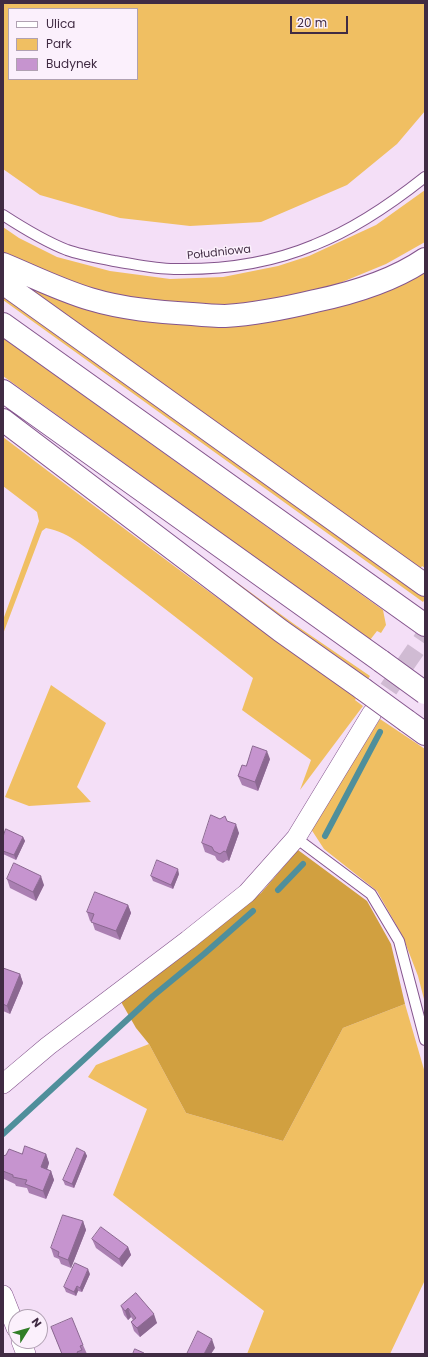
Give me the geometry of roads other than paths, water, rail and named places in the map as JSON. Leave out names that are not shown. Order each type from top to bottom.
[{"type":"highway","points":[[3,264],[49,284],[91,299],[165,313],[224,316],[273,311],[332,297],[375,284],[425,259]]},
{"type":"highway","points":[[3,283],[425,585]]},
{"type":"highway","points":[[3,324],[419,621]]},
{"type":"highway","points":[[3,391],[425,693]]},
{"type":"highway","points":[[3,420],[275,627],[425,734]]},
{"type":"street","points":[[3,1084],[48,1046],[188,940],[247,893],[296,838],[372,713]]},
{"type":"street","points":[[3,1295],[9,1309]]},
{"type":"lane","name":"Południowa","points":[[3,215],[29,232],[68,250],[148,267],[174,269],[213,268],[269,259],[314,245],[369,218],[402,195],[425,176]]},
{"type":"lane","points":[[296,838],[371,894],[399,941],[425,1040]]},
{"type":"waterway","points":[[325,836],[380,732]]},
{"type":"waterway","points":[[278,890],[303,864]]},
{"type":"waterway","points":[[3,1134],[153,996],[253,911]]},
{"type":"tunnel","points":[[372,713],[425,636]]}]
